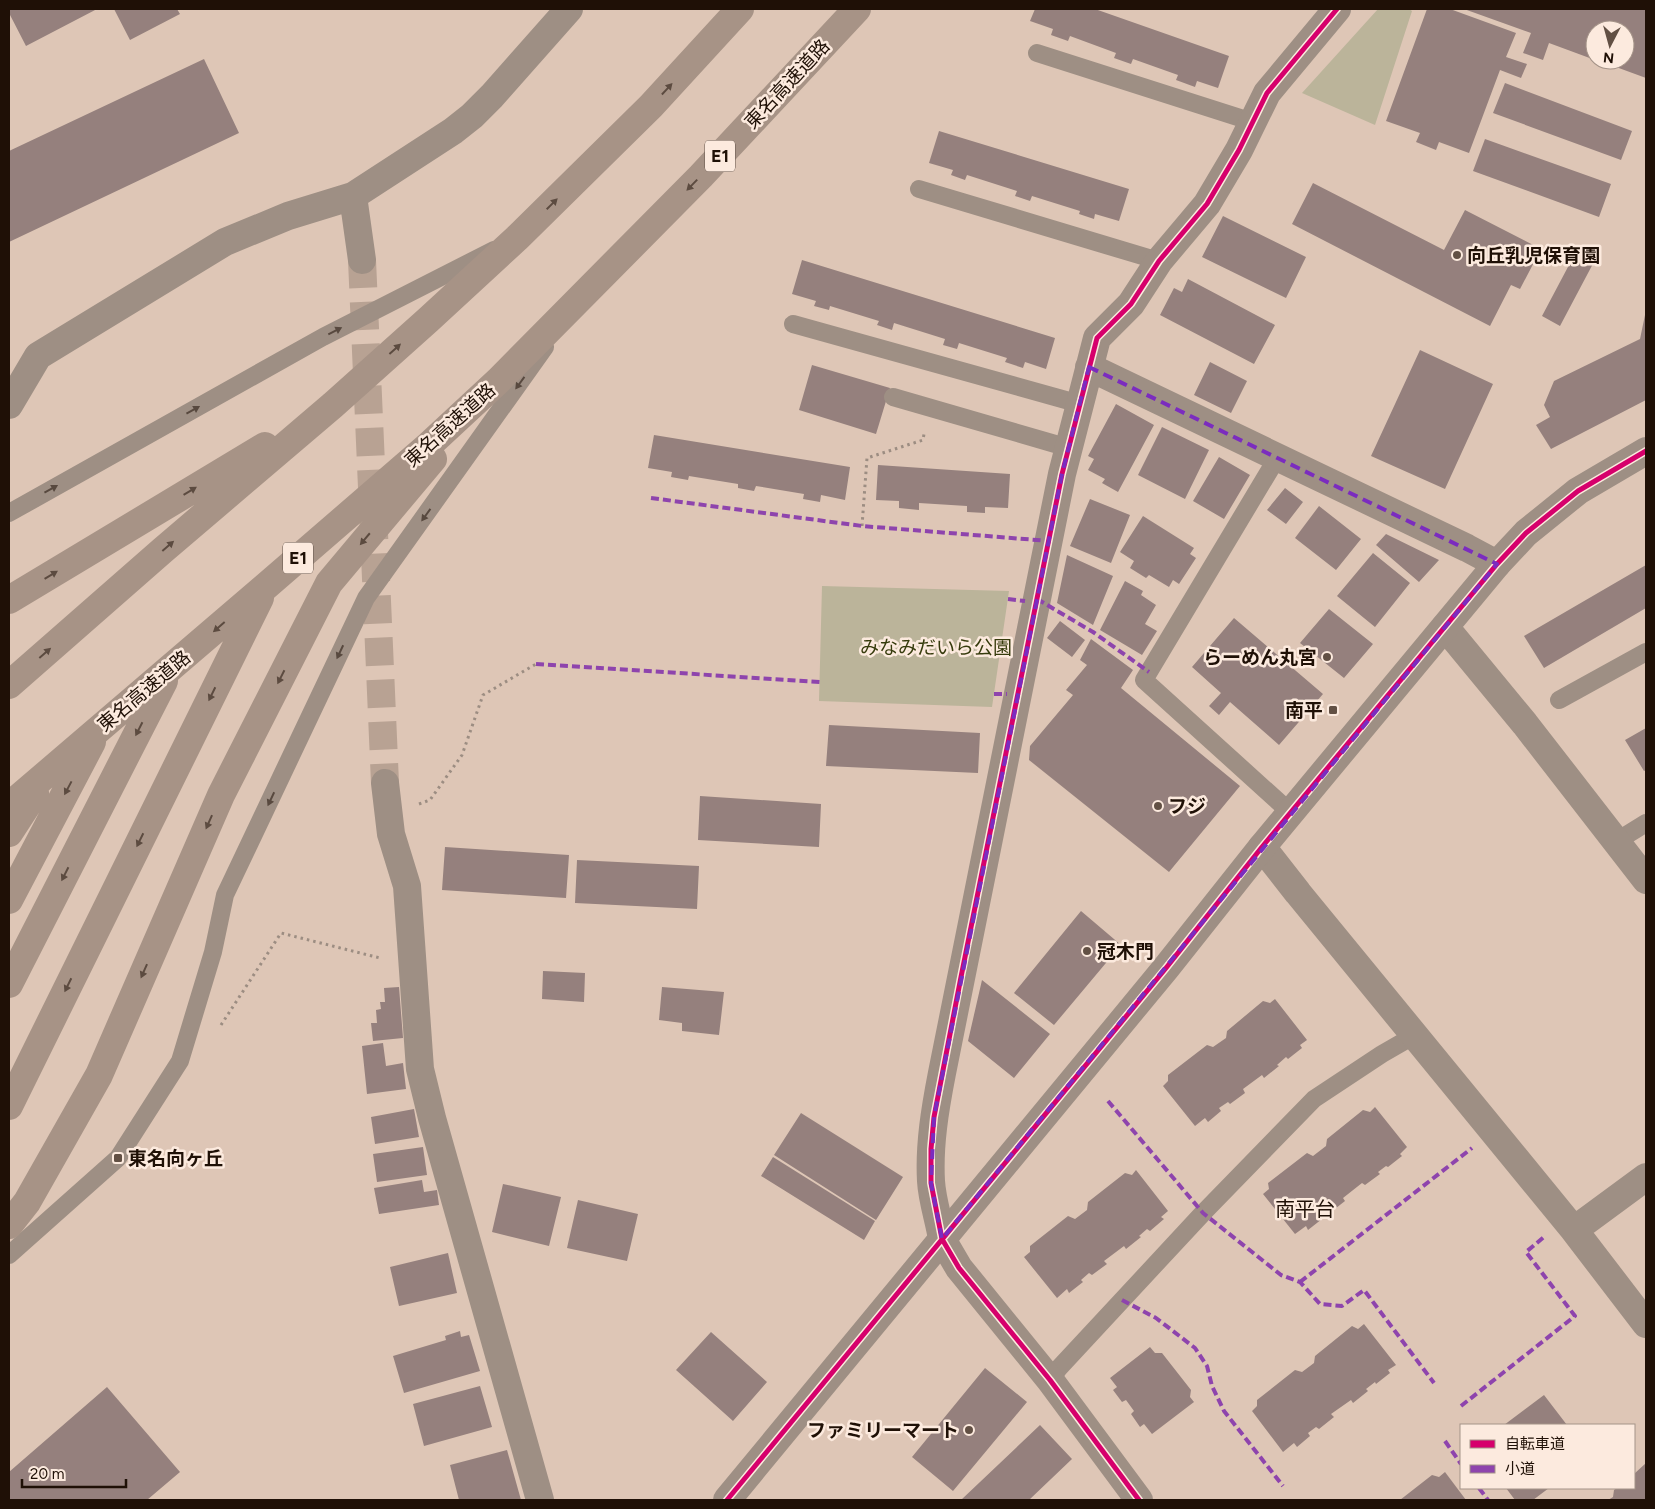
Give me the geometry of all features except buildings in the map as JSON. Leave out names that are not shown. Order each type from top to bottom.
[{"type":"highway","points":[[9,685],[333,405],[517,238],[651,106],[740,9]]},
{"type":"highway","name":"東名高速道路","points":[[9,806],[265,588],[498,381],[701,176],[857,9]]},
{"type":"highway","points":[[9,1225],[27,1202],[99,1075],[221,795],[329,582],[498,381]]},
{"type":"highway","points":[[9,600],[333,405]]},
{"type":"highway","points":[[9,1106],[265,588]]},
{"type":"highway","points":[[9,984],[169,670]]},
{"type":"highway","points":[[9,900],[99,729]]},
{"type":"highway","points":[[9,833],[48,773]]},
{"type":"street","points":[[9,406],[38,356],[225,242],[288,216],[353,196],[452,131],[472,116],[492,96],[569,9]]},
{"type":"street","points":[[1139,1500],[1050,1380],[959,1268],[942,1238],[932,1183],[931,1148],[934,1117],[968,938],[1069,448],[1097,338],[1131,304],[1159,261],[1207,204],[1239,150],[1267,92],[1337,9]]},
{"type":"street","points":[[353,196],[362,260]]},
{"type":"street","points":[[1089,367],[1497,564]]},
{"type":"street","points":[[727,1500],[1166,968],[1262,847],[1497,564],[1526,533],[1578,491],[1646,451]]},
{"type":"street","points":[[1445,627],[1525,724],[1617,840],[1646,880]]},
{"type":"street","points":[[386,783],[391,834],[407,886],[420,1069],[432,1118],[540,1500]]},
{"type":"street","points":[[1262,847],[1574,1230],[1646,1324]]},
{"type":"street","points":[[1574,1230],[1646,1178]]},
{"type":"lane","points":[[1038,53],[1253,122]]},
{"type":"lane","points":[[919,189],[1159,261]]},
{"type":"lane","points":[[9,513],[323,337],[517,238]]},
{"type":"lane","points":[[9,1255],[118,1158],[180,1061],[213,952],[225,895],[366,598],[579,300]]},
{"type":"lane","points":[[793,324],[1080,404]]},
{"type":"lane","points":[[893,397],[1069,448]]},
{"type":"lane","points":[[1277,458],[1144,680],[1291,813]]},
{"type":"lane","points":[[1559,700],[1646,652]]},
{"type":"lane","points":[[1617,840],[1646,823]]},
{"type":"lane","points":[[1050,1380],[1203,1213],[1314,1099],[1382,1054],[1415,1036]]},
{"type":"path","points":[[862,526],[867,458],[923,440],[931,408]]},
{"type":"path","points":[[389,814],[430,800],[462,755],[483,695],[536,664]]},
{"type":"path","points":[[218,1029],[281,933],[381,958]]},
{"type":"highlighted area","points":[[1089,367],[1497,564],[942,1239],[931,1183],[934,1117],[1062,474]]},
{"type":"green space","points":[[1378,9],[1409,9],[1412,11],[1375,125],[1302,93]]},
{"type":"green space","name":"みなみだいら公園","points":[[822,586],[1009,591],[992,707],[819,701]]},
{"type":"tunnel","points":[[362,260],[385,783]]},
{"type":"marked path","points":[[651,498],[862,526],[1049,541]]},
{"type":"marked path","points":[[1008,599],[1025,601]]},
{"type":"marked path","points":[[1037,599],[1093,632],[1149,672]]},
{"type":"marked path","points":[[536,664],[820,682]]},
{"type":"marked path","points":[[994,694],[1007,694]]},
{"type":"marked path","points":[[1108,1101],[1203,1213],[1281,1275],[1300,1282],[1320,1304],[1342,1306],[1364,1290],[1434,1383]]},
{"type":"marked path","points":[[1300,1282],[1472,1148]]},
{"type":"marked path","points":[[1461,1406],[1575,1316],[1526,1252],[1544,1237]]},
{"type":"marked path","points":[[1122,1300],[1156,1318],[1195,1348],[1207,1366],[1212,1386],[1224,1411],[1283,1486]]},
{"type":"marked path","points":[[1445,1441],[1460,1463]]},
{"type":"marked path","points":[[1480,1489],[1488,1500]]},
{"type":"cycle path","points":[[1139,1500],[1050,1380],[959,1268],[942,1239],[931,1183],[931,1149],[934,1117],[1062,474],[1097,338],[1131,304],[1159,261],[1207,204],[1239,150],[1267,93],[1337,9]]},
{"type":"cycle path","points":[[727,1500],[1166,968],[1262,847],[1497,564],[1526,533],[1578,491],[1646,451]]},
{"type":"place","name":"向丘乳児保育園","points":[[1457,255]]},
{"type":"place","name":"らーめん丸宮","points":[[1327,657]]},
{"type":"place","name":"南平","points":[[1333,710]]},
{"type":"place","name":"フジ","points":[[1158,806]]},
{"type":"place","name":"冠木門","points":[[1087,951]]},
{"type":"place","name":"東名向ヶ丘","points":[[118,1158]]},
{"type":"place","name":"ファミリーマート","points":[[969,1430]]},
{"type":"district","name":"南平台","points":[[1305,1209]]}]
